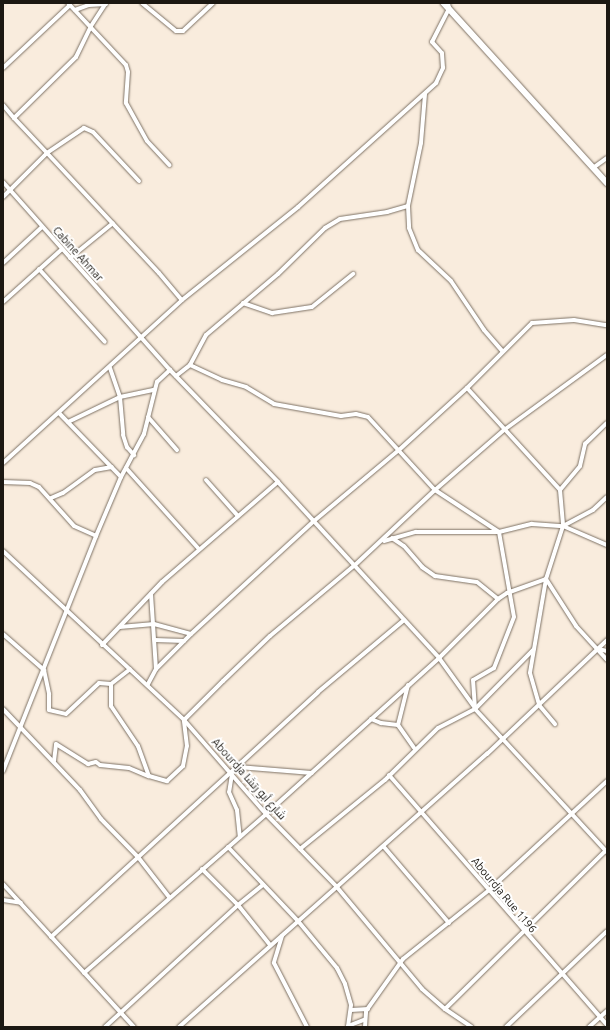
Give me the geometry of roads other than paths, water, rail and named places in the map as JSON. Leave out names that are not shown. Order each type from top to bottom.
[{"type":"street","points":[[75,10],[89,5],[106,3]]},
{"type":"street","points":[[14,118],[76,57],[90,26],[106,3]]},
{"type":"street","points":[[142,3],[176,31],[183,31],[213,3]]},
{"type":"street","points":[[444,3],[449,6],[607,183]]},
{"type":"street","points":[[3,68],[69,4],[128,68],[126,103],[147,141],[169,165]]},
{"type":"street","points":[[3,463],[110,368],[182,300],[298,207],[344,163],[425,94],[442,72],[442,53],[432,42],[449,6]]},
{"type":"street","points":[[425,94],[421,143],[408,206],[409,228],[418,250],[451,281],[484,330],[502,351]]},
{"type":"street","points":[[3,105],[182,300]]},
{"type":"street","points":[[3,196],[48,153],[84,128],[93,132],[140,181]]},
{"type":"street","points":[[593,168],[607,158]]},
{"type":"street","name":"Cabine Ahmar","points":[[3,182],[170,370],[278,482],[439,658],[475,709],[606,851]]},
{"type":"street","points":[[176,376],[190,365],[206,335],[278,274],[325,228],[335,222],[408,206]]},
{"type":"street","points":[[70,258],[113,224]]},
{"type":"street","points":[[3,263],[42,227]]},
{"type":"street","points":[[3,302],[62,249]]},
{"type":"street","points":[[39,269],[105,342]]},
{"type":"street","points":[[244,303],[272,313],[312,307],[353,274]]},
{"type":"street","points":[[148,684],[156,669],[191,634],[314,522],[399,450],[467,388],[502,351],[532,323],[574,320],[607,325]]},
{"type":"street","points":[[54,762],[56,744],[88,764],[96,762],[100,765],[129,768],[166,781],[183,766],[187,746],[184,720],[270,636],[355,565],[435,490],[504,430],[607,355]]},
{"type":"street","points":[[190,365],[222,380],[246,387],[274,404],[341,416],[356,414],[368,417],[435,490],[499,532],[514,617],[494,668],[473,680],[475,709]]},
{"type":"street","points":[[110,368],[120,398],[123,435],[127,447],[134,455]]},
{"type":"street","points":[[3,771],[96,536],[121,477],[144,434],[154,390],[160,378],[170,370]]},
{"type":"street","points":[[467,388],[560,490],[563,526],[546,579],[530,673],[539,705],[556,724]]},
{"type":"street","points":[[68,422],[120,398],[154,390]]},
{"type":"street","points":[[59,413],[121,477]]},
{"type":"street","points":[[148,418],[177,450]]},
{"type":"street","points":[[560,490],[580,466],[585,444],[607,423]]},
{"type":"street","points":[[50,498],[63,493],[95,470],[112,467]]},
{"type":"street","points":[[126,468],[198,549]]},
{"type":"street","points":[[206,480],[238,516]]},
{"type":"street","points":[[3,482],[30,483],[50,498],[74,526],[96,536]]},
{"type":"street","points":[[102,645],[151,594],[198,549],[278,482]]},
{"type":"street","points":[[563,526],[593,510],[607,497]]},
{"type":"street","points":[[382,541],[416,532],[499,532],[532,524],[563,526],[607,545]]},
{"type":"street","points":[[392,538],[404,546],[422,567],[435,576],[477,582],[498,599]]},
{"type":"street","name":"Abourdja شارع أبو رتشا","points":[[3,550],[67,608],[102,645],[148,684],[184,720],[232,773],[266,814],[336,886],[422,989],[445,1009],[472,1027]]},
{"type":"street","points":[[3,558],[7,555]]},
{"type":"street","points":[[84,973],[312,773],[439,658],[498,599],[510,592],[546,579]]},
{"type":"street","points":[[546,579],[576,626],[607,660]]},
{"type":"street","points":[[151,594],[156,669]]},
{"type":"street","points":[[51,937],[232,773],[318,692],[404,620]]},
{"type":"street","points":[[120,627],[154,624],[191,634]]},
{"type":"street","points":[[3,634],[44,670],[49,694],[49,710],[66,714],[99,682],[111,684],[130,669]]},
{"type":"street","points":[[154,640],[184,641]]},
{"type":"street","points":[[179,1027],[336,886],[384,847],[503,739],[607,640]]},
{"type":"street","points":[[300,849],[389,776],[414,748],[438,728],[475,709],[534,649]]},
{"type":"street","points":[[597,649],[607,651]]},
{"type":"street","points":[[111,684],[111,706],[138,746],[149,776]]},
{"type":"street","points":[[398,725],[408,685]]},
{"type":"street","points":[[3,709],[80,790],[101,819],[138,857],[169,897]]},
{"type":"street","points":[[371,719],[381,723],[398,725],[414,748]]},
{"type":"street","points":[[238,767],[312,773]]},
{"type":"street","points":[[232,773],[229,792],[237,810],[240,837]]},
{"type":"street","name":"Abourdja Rue 1196","points":[[389,776],[489,890],[523,932],[607,1025]]},
{"type":"street","points":[[365,1027],[364,1020],[368,1008],[400,962],[489,890],[607,781]]},
{"type":"street","points":[[228,847],[298,921],[340,973],[348,991],[351,1010],[347,1027]]},
{"type":"street","points":[[384,847],[449,923]]},
{"type":"street","points":[[445,1009],[606,851]]},
{"type":"street","points":[[202,869],[238,905],[270,945]]},
{"type":"street","points":[[3,884],[134,1027]]},
{"type":"street","points":[[105,1027],[238,905],[263,885]]},
{"type":"street","points":[[3,900],[21,903]]},
{"type":"street","points":[[506,1027],[607,931]]},
{"type":"street","points":[[282,935],[274,956],[274,966],[307,1027]]},
{"type":"street","points":[[351,1010],[368,1008]]},
{"type":"street","points":[[589,1027],[607,1011]]},
{"type":"street","points":[[347,1027],[364,1020]]}]
